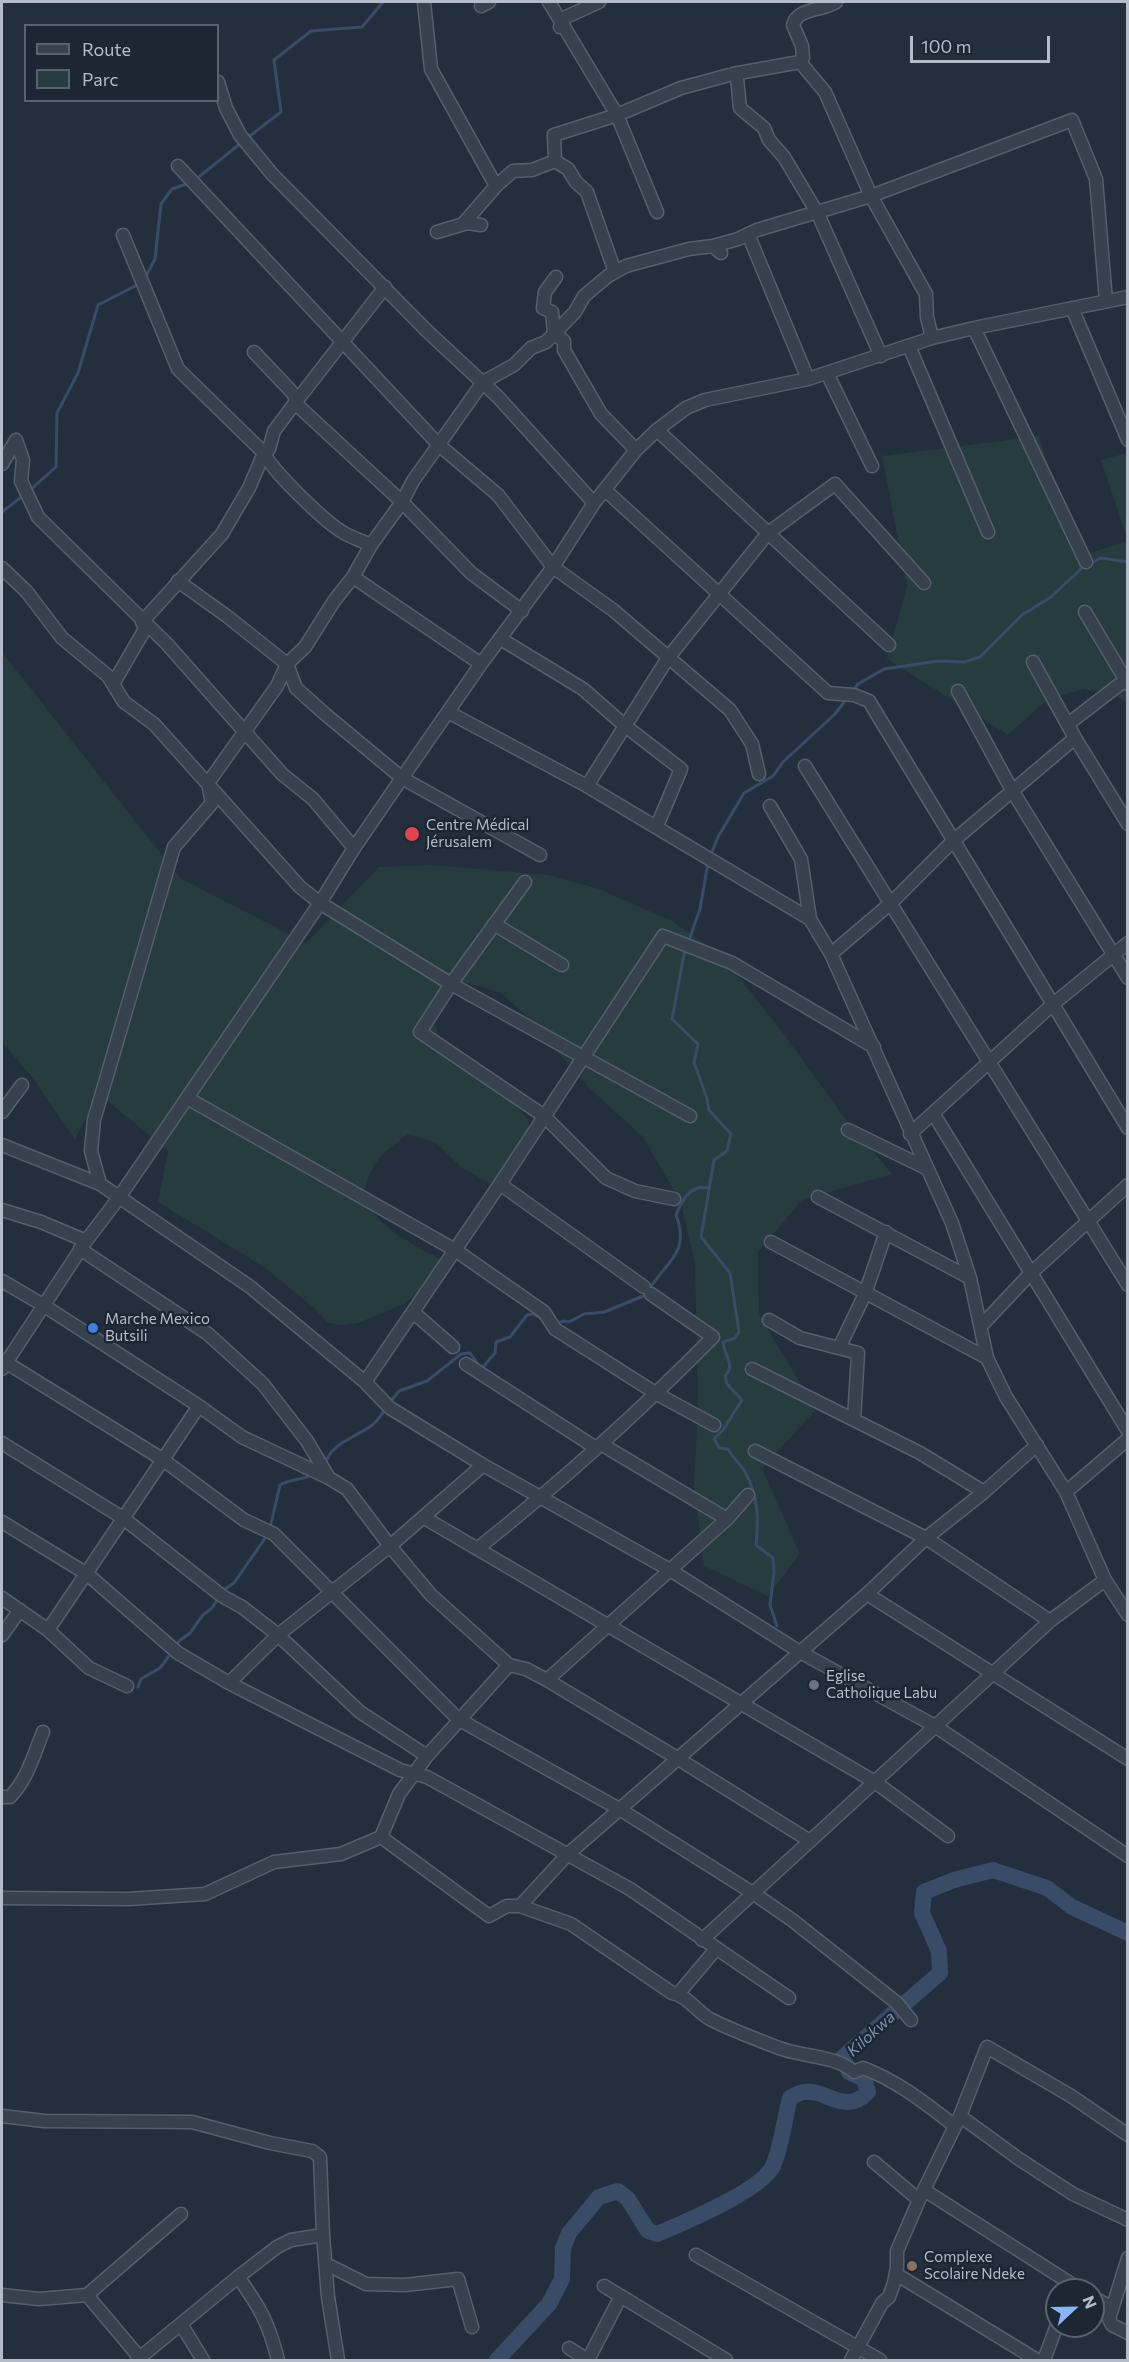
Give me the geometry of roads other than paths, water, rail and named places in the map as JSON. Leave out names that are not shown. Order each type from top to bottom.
[{"type":"street","points":[[424,2],[431,69],[496,186]]},
{"type":"street","points":[[549,2],[617,116],[657,212]]},
{"type":"street","points":[[561,24],[566,17],[599,2]]},
{"type":"street","points":[[555,161],[554,135],[617,116],[681,88],[733,74],[800,62],[803,58],[802,46],[793,25],[795,19],[801,13],[820,10],[837,2]]},
{"type":"street","points":[[800,62],[825,92],[871,196],[926,294],[927,317],[932,338]]},
{"type":"street","points":[[733,74],[737,78],[740,108],[764,128],[769,140],[784,157],[818,213],[881,356]]},
{"type":"street","points":[[219,85],[226,108],[240,135],[272,174],[427,331],[483,382],[594,503]]},
{"type":"street","points":[[100,1184],[91,1151],[99,1100],[174,847],[212,803],[208,783],[277,686],[287,664],[305,647],[352,577],[370,545],[483,382],[514,366],[531,348],[546,342],[575,312],[584,296],[626,266],[689,249],[717,249],[758,230],[871,196],[1072,120],[1096,179],[1106,301]]},
{"type":"street","points":[[463,224],[478,210],[496,186],[513,171],[532,170],[555,161]]},
{"type":"street","points":[[555,161],[568,170],[587,192],[615,272]]},
{"type":"street","points":[[178,166],[341,343],[439,445],[498,495],[553,567],[613,610],[730,710],[752,744],[759,774]]},
{"type":"street","points":[[437,232],[463,224],[481,225]]},
{"type":"street","points":[[748,234],[808,379]]},
{"type":"street","points":[[123,235],[178,369],[264,453],[276,469],[321,515],[343,533],[370,545]]},
{"type":"street","points":[[556,277],[545,292],[543,308],[552,312],[554,333],[564,341],[564,350],[601,414],[636,450]]},
{"type":"street","points":[[142,622],[222,534],[249,488],[264,453],[269,449],[274,431],[385,287]]},
{"type":"street","points":[[909,2017],[897,2003],[792,1920],[753,1893],[621,1810],[458,1719],[332,1591],[270,1532],[244,1520],[162,1459],[3,1364],[83,1245],[118,1199],[187,1098],[320,903],[354,848],[481,664],[553,567],[594,503],[636,450],[657,429],[686,408],[705,400],[808,379],[932,338],[1128,297]]},
{"type":"street","points":[[1072,308],[1128,440]]},
{"type":"street","points":[[974,328],[1086,562]]},
{"type":"street","points":[[909,346],[988,532]]},
{"type":"street","points":[[254,352],[295,396],[295,403],[402,502],[471,573],[522,611]]},
{"type":"street","points":[[827,373],[872,466]]},
{"type":"street","points":[[657,429],[889,645]]},
{"type":"street","points":[[2,464],[16,440],[23,460],[21,482],[38,517],[142,622],[167,644],[282,774],[313,799],[354,848]]},
{"type":"street","points":[[587,786],[668,658],[768,532],[835,484],[924,583]]},
{"type":"street","points":[[604,490],[828,693],[849,695],[869,701],[1128,1128]]},
{"type":"street","points":[[2,568],[27,592],[62,638],[108,676],[123,702],[154,724],[277,863],[300,887],[320,903],[451,984],[690,1116]]},
{"type":"street","points":[[352,577],[481,664]]},
{"type":"street","points":[[178,581],[287,664],[296,688],[402,778],[540,855]]},
{"type":"street","points":[[1068,724],[1127,680],[1085,612]]},
{"type":"street","points":[[113,684],[145,629],[142,622]]},
{"type":"street","points":[[501,639],[583,689],[624,725],[681,769],[657,826]]},
{"type":"street","points":[[1033,662],[1075,738],[1128,824]]},
{"type":"street","points":[[958,691],[1013,792],[1128,978]]},
{"type":"street","points":[[448,712],[657,826],[810,919]]},
{"type":"street","points":[[831,954],[891,903],[953,841],[1075,738]]},
{"type":"street","points":[[805,766],[1128,1285]]},
{"type":"street","points":[[770,806],[801,859],[810,919],[831,954],[952,1223],[970,1278],[987,1358],[1006,1397],[1066,1492],[1105,1580],[1128,1615]]},
{"type":"street","points":[[525,882],[451,984],[420,1032],[544,1116],[606,1178],[635,1191],[674,1199]]},
{"type":"street","points":[[494,924],[562,965]]},
{"type":"street","points":[[365,1382],[456,1250],[663,936],[732,963],[874,1047]]},
{"type":"street","points":[[910,1134],[1052,1005],[1128,943]]},
{"type":"street","points":[[2,1112],[22,1085]]},
{"type":"street","points":[[187,1098],[456,1250],[544,1312],[553,1327],[657,1394],[714,1425]]},
{"type":"street","points":[[933,1113],[1128,1431]]},
{"type":"street","points":[[848,1130],[926,1168]]},
{"type":"street","points":[[2,1145],[100,1184],[118,1199],[249,1286],[365,1382],[388,1406],[483,1465],[669,1570],[800,1652],[935,1726],[1128,1856]]},
{"type":"street","points":[[477,1549],[541,1498],[657,1394],[713,1337],[500,1184]]},
{"type":"street","points":[[981,1326],[1030,1274],[1128,1185]]},
{"type":"street","points":[[818,1197],[970,1278]]},
{"type":"street","points":[[2,1210],[41,1222],[83,1245],[208,1334],[256,1377],[307,1441],[329,1478]]},
{"type":"street","points":[[839,1348],[865,1294],[886,1232]]},
{"type":"street","points":[[771,1242],[987,1358]]},
{"type":"street","points":[[2,1281],[199,1406],[242,1437],[329,1478],[347,1489],[431,1595],[509,1665],[526,1669],[547,1680],[810,1841]]},
{"type":"street","points":[[413,1312],[453,1347]]},
{"type":"street","points":[[769,1320],[800,1338],[858,1353],[854,1420]]},
{"type":"street","points":[[466,1364],[598,1446],[727,1519]]},
{"type":"street","points":[[752,1369],[920,1453],[984,1492]]},
{"type":"street","points":[[48,1630],[199,1406]]},
{"type":"street","points":[[1066,1492],[1128,1439]]},
{"type":"street","points":[[2,1443],[123,1518],[219,1594],[242,1607],[278,1635],[360,1712],[427,1756]]},
{"type":"street","points":[[520,1906],[567,1855],[867,1594],[926,1538],[984,1492],[1036,1445]]},
{"type":"street","points":[[755,1451],[926,1538],[1050,1621]]},
{"type":"street","points":[[229,1683],[278,1635],[390,1546],[483,1465]]},
{"type":"street","points":[[547,1680],[727,1519],[748,1495]]},
{"type":"street","points":[[423,1517],[875,1782],[948,1836]]},
{"type":"street","points":[[2,1522],[87,1574],[175,1650],[229,1683],[400,1770],[427,1778],[630,1889],[789,1998]]},
{"type":"street","points":[[702,1940],[1050,1621],[1105,1580]]},
{"type":"street","points":[[867,1594],[1128,1759]]},
{"type":"street","points":[[2,1598],[48,1630],[89,1668],[127,1686]]},
{"type":"street","points":[[2,1635],[20,1610]]},
{"type":"street","points":[[2,1898],[128,1899],[205,1894],[274,1862],[341,1854],[381,1837],[399,1794],[427,1756],[509,1665]]},
{"type":"street","points":[[2,1797],[10,1797],[15,1792],[31,1763],[43,1732]]},
{"type":"street","points":[[381,1837],[489,1916],[507,1906],[520,1906],[571,1924],[672,1993],[680,1994],[708,2018],[781,2049],[845,2067],[854,2072],[863,2068],[884,2076],[1073,2194],[1128,2220]]},
{"type":"street","points":[[680,1994],[716,1949]]},
{"type":"street","points":[[851,2361],[882,2303],[889,2296],[896,2274],[897,2251],[921,2195],[958,2121],[987,2047],[1071,2096],[1128,2135]]},
{"type":"street","points":[[2,2116],[44,2121],[192,2122],[270,2143],[312,2151],[320,2157],[328,2296],[338,2361]]},
{"type":"street","points":[[874,2162],[921,2195],[1061,2278]]},
{"type":"street","points":[[2,2295],[39,2299],[87,2295],[181,2214]]},
{"type":"street","points":[[87,2295],[138,2359],[238,2277],[284,2244],[291,2240],[323,2235]]},
{"type":"street","points":[[696,2255],[880,2361]]},
{"type":"street","points":[[1128,2258],[1109,2319],[1112,2325],[1128,2333]]},
{"type":"street","points":[[326,2264],[366,2284],[405,2286],[458,2279],[472,2327]]},
{"type":"street","points":[[896,2274],[1037,2361]]},
{"type":"street","points":[[238,2277],[260,2307],[268,2324],[278,2361]]},
{"type":"street","points":[[604,2286],[726,2361]]},
{"type":"street","points":[[569,2348],[588,2360],[621,2296]]},
{"type":"street","points":[[1105,2304],[1112,2308]]},
{"type":"street","points":[[181,2324],[203,2361]]},
{"type":"street","points":[[1044,2361],[1052,2338]]},
{"type":"waterway","points":[[246,139],[281,112],[274,60],[311,31],[362,27],[383,2]]},
{"type":"waterway","points":[[195,180],[241,143]]},
{"type":"waterway","points":[[145,278],[155,259],[161,204],[172,189],[189,183]]},
{"type":"waterway","points":[[29,491],[56,467],[57,413],[78,373],[98,305],[139,284]]},
{"type":"waterway","points":[[2,512],[24,495]]},
{"type":"waterway","points":[[852,692],[858,684],[884,669],[939,661],[964,662],[980,657],[1022,615],[1051,597],[1082,568],[1101,558],[1128,562]]},
{"type":"waterway","points":[[710,857],[718,837],[744,793],[773,776],[783,762],[835,714],[848,697]]},
{"type":"waterway","points":[[688,943],[700,909],[708,863]]},
{"type":"waterway","points":[[685,949],[672,1019],[698,1044],[694,1062],[709,1110],[731,1134],[727,1151],[714,1160],[701,1237],[730,1273],[739,1332],[735,1338],[723,1342],[729,1364],[725,1376],[727,1384],[742,1400],[723,1430],[714,1439],[719,1448],[728,1449],[745,1472],[753,1489],[757,1517],[756,1545],[773,1558],[774,1572],[770,1605],[777,1626]]},
{"type":"waterway","points":[[557,1324],[563,1321],[569,1322],[584,1314],[604,1312],[646,1295],[652,1284],[673,1259],[677,1250],[680,1229],[676,1215],[681,1204],[688,1194],[697,1188],[708,1188]]},
{"type":"waterway","points":[[390,1402],[399,1391],[427,1381],[461,1354],[470,1353],[480,1367],[484,1366],[495,1353],[496,1342],[510,1337],[527,1315],[534,1314],[543,1320]]},
{"type":"waterway","points":[[325,1465],[332,1451],[373,1424],[386,1408]]},
{"type":"waterway","points":[[270,1528],[280,1485],[314,1474]]},
{"type":"waterway","points":[[222,1591],[234,1583],[268,1534]]},
{"type":"waterway","points":[[175,1648],[203,1615],[212,1608],[219,1597]]},
{"type":"waterway","points":[[138,1687],[141,1679],[160,1668],[171,1653]]},
{"type":"waterway","name":"Kilokwa","points":[[497,2360],[549,2304],[562,2279],[563,2248],[569,2233],[599,2197],[618,2191],[628,2199],[648,2231],[657,2234],[721,2205],[766,2175],[776,2158],[790,2098],[811,2092],[848,2102],[858,2100],[868,2092],[864,2079],[849,2072],[843,2057],[940,1973],[939,1951],[922,1913],[924,1892],[954,1880],[993,1870],[1047,1888],[1072,1907],[1128,1933]]},
{"type":"place","name":"Centre Médical Jérusalem","points":[[412,834]]},
{"type":"place","name":"Marche Mexico Butsili","points":[[93,1328]]},
{"type":"place","name":"Eglise Catholique Labu","points":[[814,1685]]},
{"type":"place","name":"Complexe Scolaire Ndeke","points":[[912,2266]]}]
